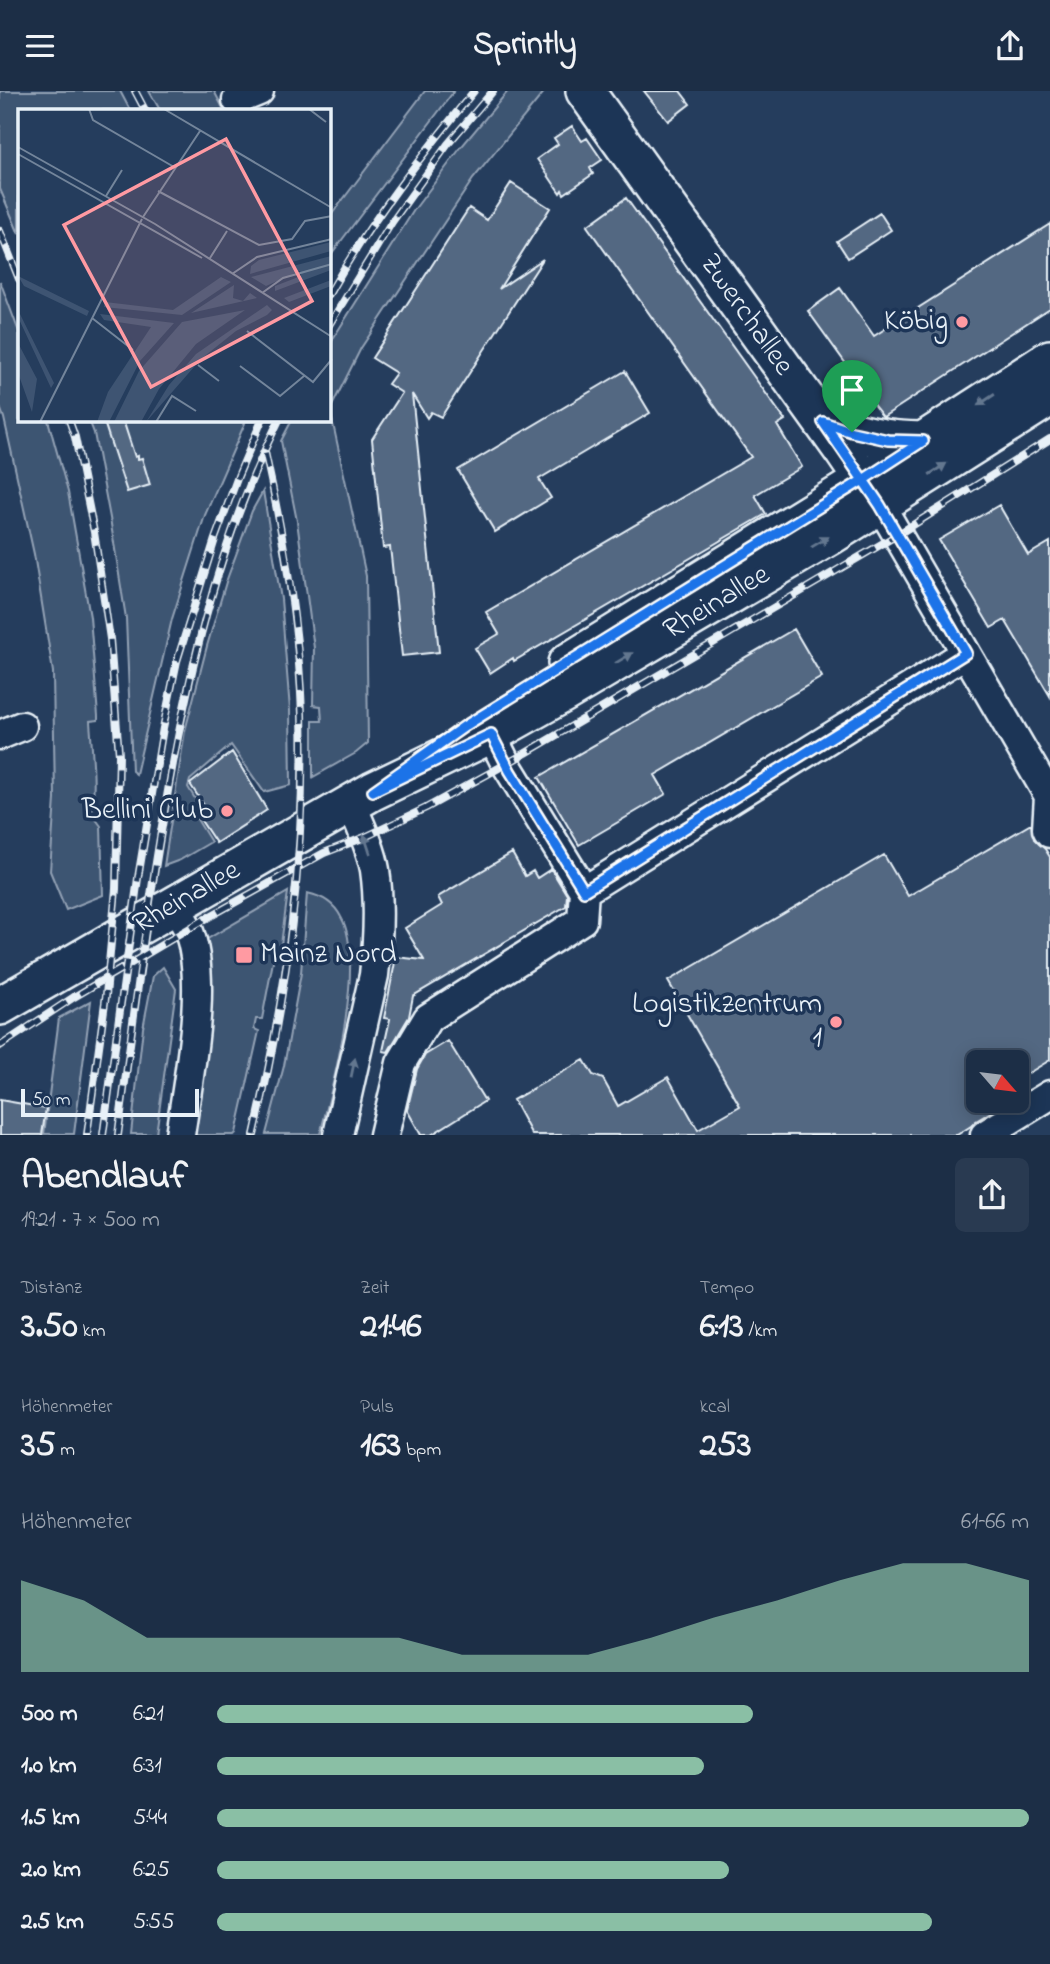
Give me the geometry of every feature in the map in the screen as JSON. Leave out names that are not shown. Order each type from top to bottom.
[{"type":"main road","name":"Zwerchallee","points":[[585,91],[872,493]]},
{"type":"main road","name":"Rheinallee","points":[[0,1006],[362,797],[491,734],[612,665],[872,493],[923,441],[1050,359]]},
{"type":"main road","name":"Rheinallee","points":[[362,797],[465,726],[872,493],[1050,397]]},
{"type":"main road","points":[[823,422],[888,440],[923,441]]},
{"type":"street","name":"Zwerchallee","points":[[872,493],[1049,796]]},
{"type":"street","points":[[584,891],[966,653]]},
{"type":"street","points":[[384,1135],[401,1063],[428,1018],[582,920],[584,891],[510,771],[491,734]]},
{"type":"street","points":[[1049,796],[1047,829],[1050,833]]},
{"type":"street","points":[[338,1135],[374,975],[377,948],[374,870],[365,837],[362,797]]},
{"type":"street","points":[[175,905],[188,930],[197,976],[193,1049],[180,1135]]},
{"type":"street","points":[[985,1135],[1050,1095]]},
{"type":"shaded area","points":[[0,91],[120,91],[129,109],[18,109],[18,232],[0,189]]},
{"type":"shaded area","points":[[149,91],[214,91],[223,109],[159,109]]},
{"type":"shaded area","points":[[425,91],[454,91],[331,254],[331,215]]},
{"type":"shaded area","points":[[508,91],[545,91],[473,179],[361,348],[331,408],[331,343],[334,337],[414,210]]},
{"type":"shaded area","points":[[0,281],[18,329],[18,422],[49,422],[68,492],[90,617],[98,716],[98,720],[90,721],[94,779],[92,814],[101,826],[103,895],[66,910],[50,871],[55,799],[53,672],[34,554],[0,407]]},
{"type":"shaded area","points":[[331,415],[366,576],[368,743],[356,753],[313,777],[313,721],[322,721],[321,706],[313,705],[314,648],[297,521],[281,441],[291,422],[331,422]]},
{"type":"shaded area","points":[[90,422],[245,423],[205,515],[172,619],[136,774],[132,771],[126,618],[94,433]]},
{"type":"shaded area","points":[[263,491],[281,599],[290,710],[291,785],[264,792],[231,745],[190,780],[188,787],[202,810],[195,816],[211,842],[164,866],[185,731],[207,646],[226,582],[252,511]]},
{"type":"shaded area","points":[[288,892],[280,952],[275,951],[262,1019],[256,1019],[254,1029],[259,1031],[236,1133],[189,1135],[211,974],[204,941]]},
{"type":"shaded area","points":[[307,893],[323,898],[335,908],[348,937],[349,992],[345,1024],[320,1134],[266,1134],[284,1066],[301,973]]},
{"type":"shaded area","points":[[163,967],[176,989],[156,1134],[131,1134],[143,1028],[153,976]]},
{"type":"shaded area","points":[[91,1001],[74,1134],[44,1134],[59,1018]]},
{"type":"building","points":[[644,91],[680,91],[690,104],[668,121]]},
{"type":"building","points":[[572,126],[582,141],[587,138],[602,160],[590,168],[593,174],[564,194],[562,190],[560,193],[537,159],[558,144],[554,138]]},
{"type":"building","points":[[511,183],[550,208],[499,289],[543,259],[441,417],[431,412],[427,418],[412,394],[439,652],[402,656],[390,547],[383,548],[372,439],[402,393],[388,384],[396,373],[372,358],[469,208],[487,220]]},
{"type":"building","points":[[626,198],[785,420],[777,425],[802,467],[755,495],[766,514],[490,673],[475,648],[499,634],[486,612],[751,457],[587,226]]},
{"type":"building","points":[[880,213],[891,230],[848,258],[837,241]]},
{"type":"building","name":"Köbig","points":[[1050,224],[1050,308],[883,417],[854,380],[856,378],[808,311],[840,288],[874,336]]},
{"type":"building","points":[[625,371],[650,413],[539,479],[551,498],[495,532],[458,470]]},
{"type":"building","points":[[124,422],[135,457],[142,458],[150,485],[127,492],[105,425]]},
{"type":"building","points":[[999,505],[1028,555],[1050,542],[1050,696],[1005,620],[991,628],[939,540]]},
{"type":"building","points":[[794,629],[822,677],[655,775],[666,794],[579,845],[539,777]]},
{"type":"building","points":[[232,752],[267,810],[216,843],[198,816],[207,810],[190,784]]},
{"type":"building","name":"Logistikzentrum 1","points":[[1031,824],[1034,839],[1050,857],[1050,1060],[1029,1073],[1029,1050],[966,1050],[966,1113],[989,1113],[957,1135],[532,1135],[513,1100],[584,1060],[593,1075],[603,1079],[618,1106],[668,1077],[698,1130],[740,1106],[668,981],[884,855],[908,896]]},
{"type":"building","points":[[512,853],[525,876],[533,871],[537,878],[551,869],[567,895],[566,906],[413,996],[409,1017],[388,1052],[383,1051],[390,1019],[384,1018],[396,957],[424,960],[405,928],[442,905],[438,897]]},
{"type":"building","points":[[448,1041],[485,1101],[431,1135],[421,1135],[407,1110],[417,1069],[425,1055]]},
{"type":"building","points":[[0,1100],[46,1108],[42,1135],[0,1135]]},
{"type":"railway","points":[[135,91],[144,109]]},
{"type":"railway","points":[[331,291],[379,215],[474,91]]},
{"type":"railway","points":[[331,322],[392,222],[448,144],[493,91]]},
{"type":"railway","points":[[0,231],[18,276]]},
{"type":"railway","points":[[70,422],[94,532],[110,639],[119,755],[116,889],[106,995],[87,1135]]},
{"type":"railway","points":[[103,1135],[138,878],[177,661],[215,539],[261,422]]},
{"type":"railway","points":[[118,1135],[156,859],[193,666],[206,615],[238,516],[278,422]]},
{"type":"railway","points":[[0,1046],[74,997],[207,918],[324,853],[426,808],[526,753],[897,535],[1050,439]]},
{"type":"railway","points":[[254,1135],[276,1031],[292,926],[301,821],[302,767],[302,714],[294,615],[265,452]]},
{"type":"place","name":"Köbig","points":[[962,322]]},
{"type":"place","name":"Bellini Club","points":[[227,811]]},
{"type":"place","name":"Mainz Nord","points":[[244,955]]},
{"type":"place","name":"Logistikzentrum 1","points":[[836,1022]]},
{"type":"route","points":[[852,432],[823,422],[863,480],[465,726],[373,791],[491,734],[510,771],[584,891],[966,653],[863,480],[923,441],[888,440],[852,432]]}]
